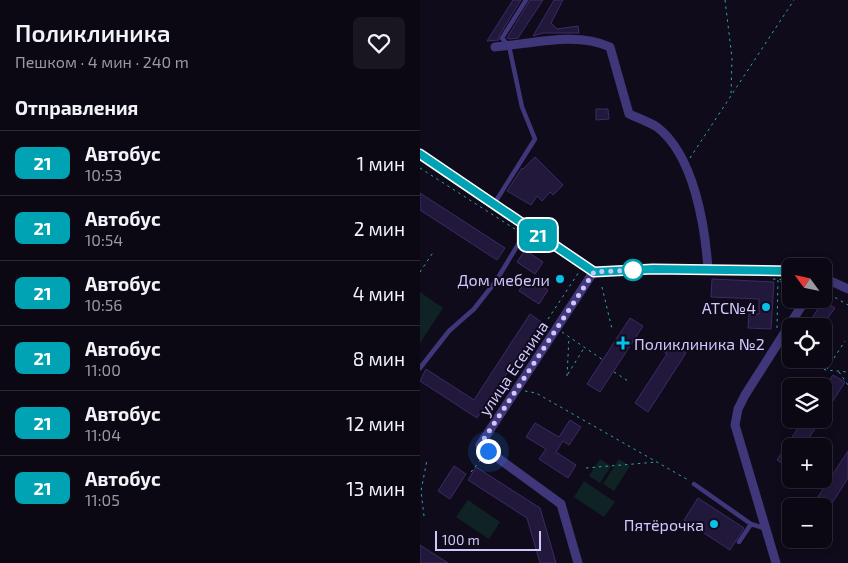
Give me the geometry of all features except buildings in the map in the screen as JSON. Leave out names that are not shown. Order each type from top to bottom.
[{"type":"street","points":[[495,47],[576,39],[601,42],[610,47],[629,114],[657,127],[677,148],[684,163],[706,234],[708,269]]},
{"type":"street","points":[[420,154],[494,205],[526,232],[593,273],[708,269],[782,271]]},
{"type":"street","name":"улица Есенина","points":[[488,451],[480,445],[593,273]]},
{"type":"street","points":[[832,282],[848,289]]},
{"type":"street","points":[[776,563],[735,425],[738,409],[745,395],[800,308]]},
{"type":"street","points":[[488,451],[561,504],[578,563]]},
{"type":"lane","points":[[494,205],[536,139],[522,107],[509,46],[502,38],[526,0]]},
{"type":"lane","points":[[420,368],[448,331],[474,309],[485,295],[526,232]]},
{"type":"lane","points":[[694,484],[751,524],[766,528]]},
{"type":"lane","points":[[740,542],[751,524]]},
{"type":"path","points":[[725,0],[732,58],[731,96]]},
{"type":"path","points":[[684,163],[690,158],[794,0]]},
{"type":"path","points":[[420,168],[526,232],[548,250]]},
{"type":"path","points":[[420,272],[434,251]]},
{"type":"path","points":[[548,320],[580,271],[584,274],[593,273]]},
{"type":"path","points":[[768,279],[782,280]]},
{"type":"path","points":[[778,280],[782,283]]},
{"type":"path","points":[[778,280],[777,345],[782,353]]},
{"type":"path","points":[[602,287],[612,329]]},
{"type":"path","points":[[832,296],[848,305]]},
{"type":"path","points":[[557,329],[603,360]]},
{"type":"path","points":[[569,337],[566,376],[585,348]]},
{"type":"path","points":[[826,370],[845,341]]},
{"type":"path","points":[[820,368],[848,372]]},
{"type":"path","points":[[839,371],[848,385]]},
{"type":"path","points":[[614,372],[628,381]]},
{"type":"path","points":[[517,389],[536,393],[694,484]]},
{"type":"path","points":[[471,472],[488,451]]},
{"type":"path","points":[[424,516],[421,504],[421,491],[427,460]]},
{"type":"path","points":[[586,468],[657,462]]},
{"type":"green space","points":[[420,292],[443,308],[420,343]]},
{"type":"green space","points":[[600,459],[611,466],[600,483],[589,476]]},
{"type":"green space","points":[[619,459],[630,466],[614,491],[603,484]]},
{"type":"green space","points":[[584,481],[615,502],[604,517],[574,497]]},
{"type":"green space","points":[[468,500],[500,522],[489,539],[456,517]]},
{"type":"bus line","name":"21","points":[[420,154],[594,272],[653,269],[782,271]]},
{"type":"place","name":"Дом мебели","points":[[560,279]]},
{"type":"place","name":"АТС№4","points":[[766,307]]},
{"type":"place","name":"Поликлиника №2","points":[[623,343]]},
{"type":"place","name":"Пятёрочка","points":[[714,524]]},
{"type":"route","points":[[488,451],[480,445],[594,272],[633,270]]}]
